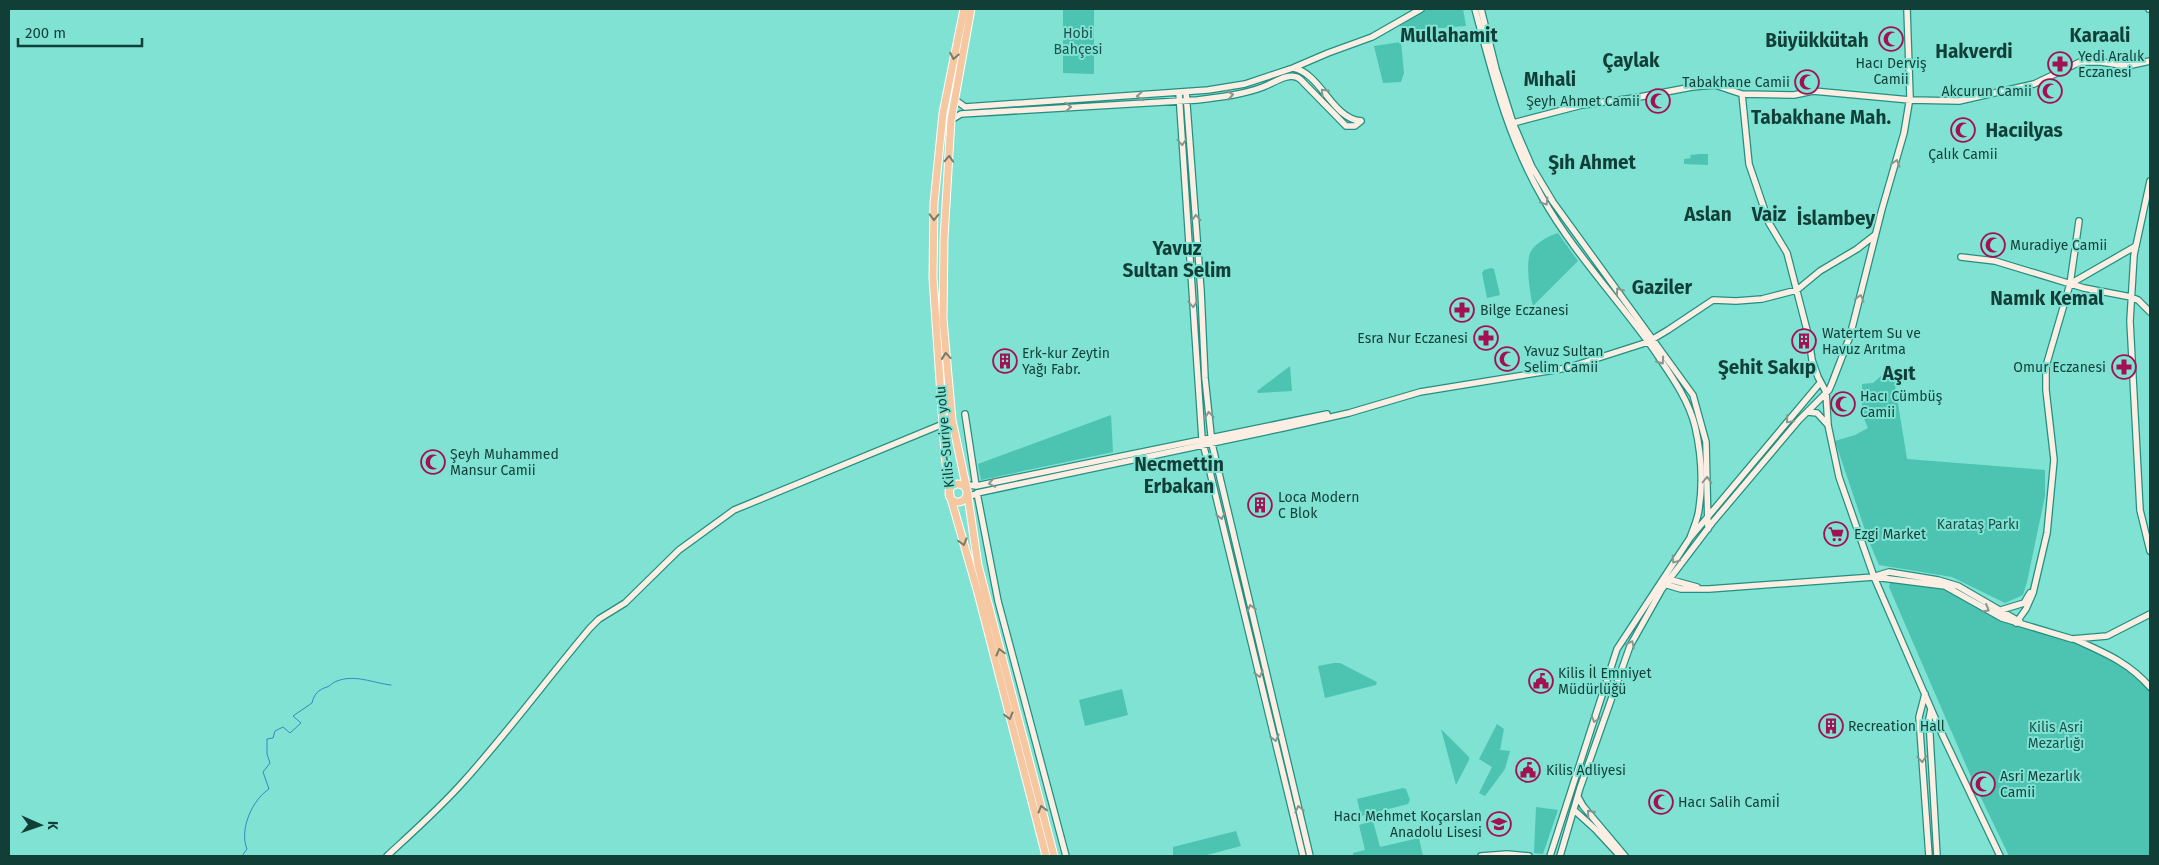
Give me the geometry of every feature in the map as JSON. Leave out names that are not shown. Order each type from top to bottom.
[{"type":"highway","name":"Kilis-Suriye yolu","points":[[964,9],[943,113],[934,203],[933,287],[943,424],[950,495],[978,593],[1046,856]]},
{"type":"highway","points":[[971,9],[951,120],[944,238],[943,319],[952,420],[978,565],[1054,856]]},
{"type":"highway","points":[[953,485],[965,491],[955,501],[950,495],[953,485]]},
{"type":"street","points":[[954,99],[965,107],[1183,93],[1245,84],[1294,68],[1372,37],[1421,9]]},
{"type":"street","points":[[1475,9],[1501,105],[1520,156],[1543,199],[1569,239],[1687,385],[1696,403],[1706,442],[1706,518],[1708,529]]},
{"type":"street","points":[[1481,9],[1496,69],[1513,123],[1532,167],[1553,202],[1651,340],[1676,382],[1695,425],[1700,454],[1700,506],[1690,538]]},
{"type":"street","points":[[1550,856],[1617,649],[1663,583],[1670,579],[1723,510],[1832,383],[1850,336],[1875,235],[1904,133],[1910,100],[1907,9]]},
{"type":"street","points":[[1513,123],[1582,105],[1634,98],[1692,86],[1714,85],[1742,94],[1794,95],[1813,91],[1910,100],[1959,101],[2034,84],[2073,64],[2085,61],[2127,66],[2150,61]]},
{"type":"street","points":[[951,120],[961,114],[1180,101],[1237,94],[1261,88],[1288,76],[1294,76],[1300,79],[1346,126],[1355,126],[1361,121],[1348,118],[1306,73],[1294,68]]},
{"type":"street","points":[[1294,68],[1294,76]]},
{"type":"street","points":[[1183,93],[1187,100],[1205,378],[1212,444],[1310,856]]},
{"type":"street","points":[[1183,93],[1180,101],[1202,438],[1303,856]]},
{"type":"street","points":[[1742,94],[1749,164],[1769,223],[1787,253],[1809,338],[1812,360],[1820,383],[1826,392],[1828,425],[1839,477],[1874,577],[1924,694],[2000,856]]},
{"type":"street","points":[[2150,181],[2136,246],[2130,296],[2137,474],[2140,510],[2150,551]]},
{"type":"street","points":[[2017,621],[2026,609],[2033,593],[2047,533],[2054,460],[2046,390],[2046,366],[2070,284],[2079,221]]},
{"type":"street","points":[[965,491],[977,493],[1204,446],[1349,413],[1420,392],[1567,368],[1651,340],[1712,300],[1736,302],[1762,300],[1797,290],[1820,271],[1857,249],[1875,235]]},
{"type":"street","points":[[2070,284],[2136,246]]},
{"type":"street","points":[[1961,257],[1995,261],[2070,284],[2130,296],[2138,300],[2150,312]]},
{"type":"street","points":[[1560,856],[1578,797],[1630,646],[1663,583],[1690,538],[1820,383]]},
{"type":"street","points":[[1808,412],[1817,413],[1828,425]]},
{"type":"street","points":[[965,491],[976,486],[1202,438],[1333,413],[1349,413]]},
{"type":"street","points":[[965,414],[976,486]]},
{"type":"street","points":[[387,856],[434,813],[463,782],[536,697],[590,628],[599,619],[625,603],[679,550],[734,510],[943,424]]},
{"type":"street","points":[[977,493],[998,601],[1066,856]]},
{"type":"street","points":[[1707,497],[1723,510]]},
{"type":"street","points":[[1700,506],[1706,518]]},
{"type":"street","points":[[2001,610],[2024,603],[2039,567]]},
{"type":"street","points":[[1874,577],[1889,572],[1938,580],[1958,586],[2030,627],[2072,638],[2118,659],[2138,674],[2150,687]]},
{"type":"street","points":[[1663,583],[1681,589],[1709,589],[1874,577],[1945,586],[2002,618],[2017,621]]},
{"type":"street","points":[[1670,579],[1709,589]]},
{"type":"street","points":[[2072,638],[2107,636],[2150,614]]},
{"type":"street","points":[[1924,694],[1919,717],[1929,856]]},
{"type":"street","points":[[1931,709],[1929,719],[1937,856]]},
{"type":"street","points":[[1578,797],[1625,856]]},
{"type":"street","points":[[1574,810],[1620,856]]},
{"type":"street","points":[[1481,856],[1507,854],[1529,856]]},
{"type":"green space","name":"Hobi Bahçesi","points":[[1063,9],[1094,9],[1094,74],[1063,73]]},
{"type":"green space","points":[[1427,9],[1463,9],[1466,26],[1404,31],[1400,26]]},
{"type":"green space","points":[[1401,42],[1404,73],[1401,82],[1383,83],[1374,46]]},
{"type":"green space","points":[[1708,154],[1708,165],[1684,164],[1684,159],[1691,158],[1690,155]]},
{"type":"green space","points":[[1558,233],[1578,261],[1533,306],[1529,278],[1529,256],[1533,248],[1540,242]]},
{"type":"green space","points":[[1494,269],[1500,295],[1487,298],[1482,273],[1484,270]]},
{"type":"green space","points":[[1290,366],[1292,391],[1258,393],[1257,391]]},
{"type":"green space","name":"Karataş Parkı","points":[[1890,368],[1896,369],[1895,385],[1907,459],[2045,470],[2045,496],[2023,595],[2005,603],[1952,577],[1879,565],[1868,539],[1835,441],[1855,435],[1868,428],[1862,414],[1862,384],[1873,383]]},
{"type":"green space","points":[[1111,415],[1113,452],[981,480],[978,464]]},
{"type":"green space","name":"Kilis Asri Mezarlığı","points":[[1891,578],[1946,586],[2004,619],[2055,632],[2119,659],[2150,687],[2150,856],[2009,856],[1972,779],[1889,587]]},
{"type":"green space","points":[[1340,663],[1377,682],[1376,685],[1325,698],[1318,666]]},
{"type":"green space","points":[[1122,689],[1128,715],[1085,726],[1079,700]]},
{"type":"green space","points":[[1497,724],[1504,729],[1500,750],[1510,751],[1505,769],[1485,796],[1479,793],[1492,767],[1479,759]]},
{"type":"green space","points":[[1441,729],[1469,757],[1456,785]]},
{"type":"green space","points":[[1403,788],[1406,789],[1410,800],[1408,804],[1361,816],[1357,799]]},
{"type":"green space","points":[[1536,807],[1558,810],[1543,854],[1534,853]]},
{"type":"green space","points":[[1373,821],[1380,847],[1419,838],[1423,856],[1353,856],[1353,853],[1365,850],[1359,825]]},
{"type":"green space","points":[[1236,831],[1241,846],[1203,856],[1173,856],[1173,847]]},
{"type":"waterway","points":[[242,856],[247,849],[245,833],[252,808],[257,800],[269,789],[263,772],[270,763],[267,754],[267,739],[273,738],[275,731],[283,727],[290,733],[301,723],[293,716],[312,703],[319,691],[336,682],[350,678],[391,685]]},
{"type":"place","name":"Hacı Derviş Camii","points":[[1891,39]]},
{"type":"place","name":"Yedi Aralık Eczanesi","points":[[2060,64]]},
{"type":"place","name":"Tabakhane Camii","points":[[1807,82]]},
{"type":"place","name":"Akcurun Camii","points":[[2050,91]]},
{"type":"place","name":"Şeyh Ahmet Camii","points":[[1658,101]]},
{"type":"place","name":"Çalık Camii","points":[[1963,130]]},
{"type":"place","name":"Muradiye Camii","points":[[1993,245]]},
{"type":"place","name":"Bilge Eczanesi","points":[[1462,310]]},
{"type":"place","name":"Esra Nur Eczanesi","points":[[1486,338]]},
{"type":"place","name":"Watertem Su ve Havuz Arıtma","points":[[1804,341]]},
{"type":"place","name":"Yavuz Sultan Selim Camii","points":[[1507,359]]},
{"type":"place","name":"Erk-kur Zeytin Yağı Fabr.","points":[[1005,361]]},
{"type":"place","name":"Omur Eczanesi","points":[[2124,367]]},
{"type":"place","name":"Hacı Cümbüş Camii","points":[[1843,404]]},
{"type":"place","name":"Şeyh Muhammed Mansur Camii","points":[[433,462]]},
{"type":"place","name":"Loca Modern C Blok","points":[[1260,505]]},
{"type":"place","name":"Ezgi Market","points":[[1836,534]]},
{"type":"place","name":"Kilis İl Emniyet Müdürlüğü","points":[[1541,681]]},
{"type":"place","name":"Recreation Hall","points":[[1831,726]]},
{"type":"place","name":"Kilis Adliyesi","points":[[1528,770]]},
{"type":"place","name":"Asri Mezarlık Camii","points":[[1983,784]]},
{"type":"place","name":"Hacı Salih Camiİ","points":[[1661,802]]},
{"type":"place","name":"Hacı Mehmet Koçarslan Anadolu Lisesi","points":[[1499,824]]},
{"type":"district","name":"Mullahamit","points":[[1449,35]]},
{"type":"district","name":"Karaali","points":[[2100,35]]},
{"type":"district","name":"Büyükkütah","points":[[1817,40]]},
{"type":"district","name":"Hakverdi","points":[[1974,51]]},
{"type":"district","name":"Çaylak","points":[[1631,60]]},
{"type":"district","name":"Mıhali","points":[[1550,79]]},
{"type":"district","name":"Tabakhane Mah.","points":[[1821,117]]},
{"type":"district","name":"Hacıilyas","points":[[2024,130]]},
{"type":"district","name":"Şıh Ahmet","points":[[1592,162]]},
{"type":"district","name":"Aslan","points":[[1708,214]]},
{"type":"district","name":"Vaiz","points":[[1769,214]]},
{"type":"district","name":"İslambey","points":[[1836,218]]},
{"type":"district","name":"Yavuz Sultan Selim","points":[[1177,259]]},
{"type":"district","name":"Gaziler","points":[[1662,287]]},
{"type":"district","name":"Namık Kemal","points":[[2047,298]]},
{"type":"district","name":"Şehit Sakıp","points":[[1767,367]]},
{"type":"district","name":"Aşıt","points":[[1899,373]]},
{"type":"district","name":"Necmettin Erbakan","points":[[1179,475]]}]
